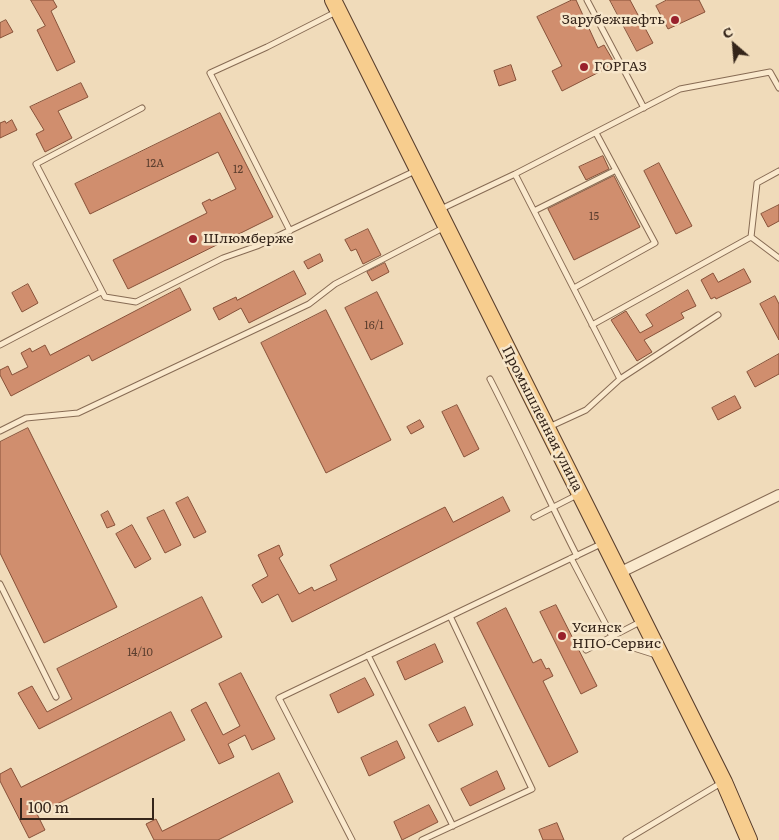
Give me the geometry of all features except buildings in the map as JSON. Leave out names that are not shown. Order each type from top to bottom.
[{"type":"main road","name":"Промышленная улица","points":[[335,5],[724,782],[749,840]]},
{"type":"street","points":[[619,573],[779,495]]},
{"type":"lane","points":[[587,0],[644,108]]},
{"type":"lane","points":[[290,231],[210,73],[298,32],[335,5]]},
{"type":"lane","points":[[438,211],[515,174],[680,89],[770,72],[779,88]]},
{"type":"lane","points":[[142,108],[36,164],[104,297],[136,302],[223,258],[257,246],[418,170]]},
{"type":"lane","points":[[574,288],[655,243],[596,132]]},
{"type":"lane","points":[[534,211],[616,170]]},
{"type":"lane","points":[[751,238],[758,183],[779,171]]},
{"type":"lane","points":[[515,174],[620,378]]},
{"type":"lane","points":[[0,431],[26,418],[78,413],[309,304],[335,284],[446,226]]},
{"type":"lane","points":[[592,324],[751,238]]},
{"type":"lane","points":[[751,238],[779,258]]},
{"type":"lane","points":[[0,345],[101,292]]},
{"type":"lane","points":[[546,428],[586,410],[620,378],[718,315]]},
{"type":"lane","points":[[490,379],[523,442],[574,557],[615,642],[660,656]]},
{"type":"lane","points":[[534,517],[579,494]]},
{"type":"lane","points":[[352,840],[279,698],[604,543]]},
{"type":"lane","points":[[0,584],[56,697]]},
{"type":"lane","points":[[422,840],[532,789],[450,616]]},
{"type":"lane","points":[[586,650],[643,621]]},
{"type":"lane","points":[[368,655],[452,826]]},
{"type":"lane","points":[[626,840],[724,782]]},
{"type":"place","name":"Зарубежнефть","points":[[675,20]]},
{"type":"place","name":"ГОРГАЗ","points":[[584,67]]},
{"type":"place","name":"Шлюмберже","points":[[193,239]]},
{"type":"place","name":"Усинск НПО-Сервис","points":[[562,636]]}]
